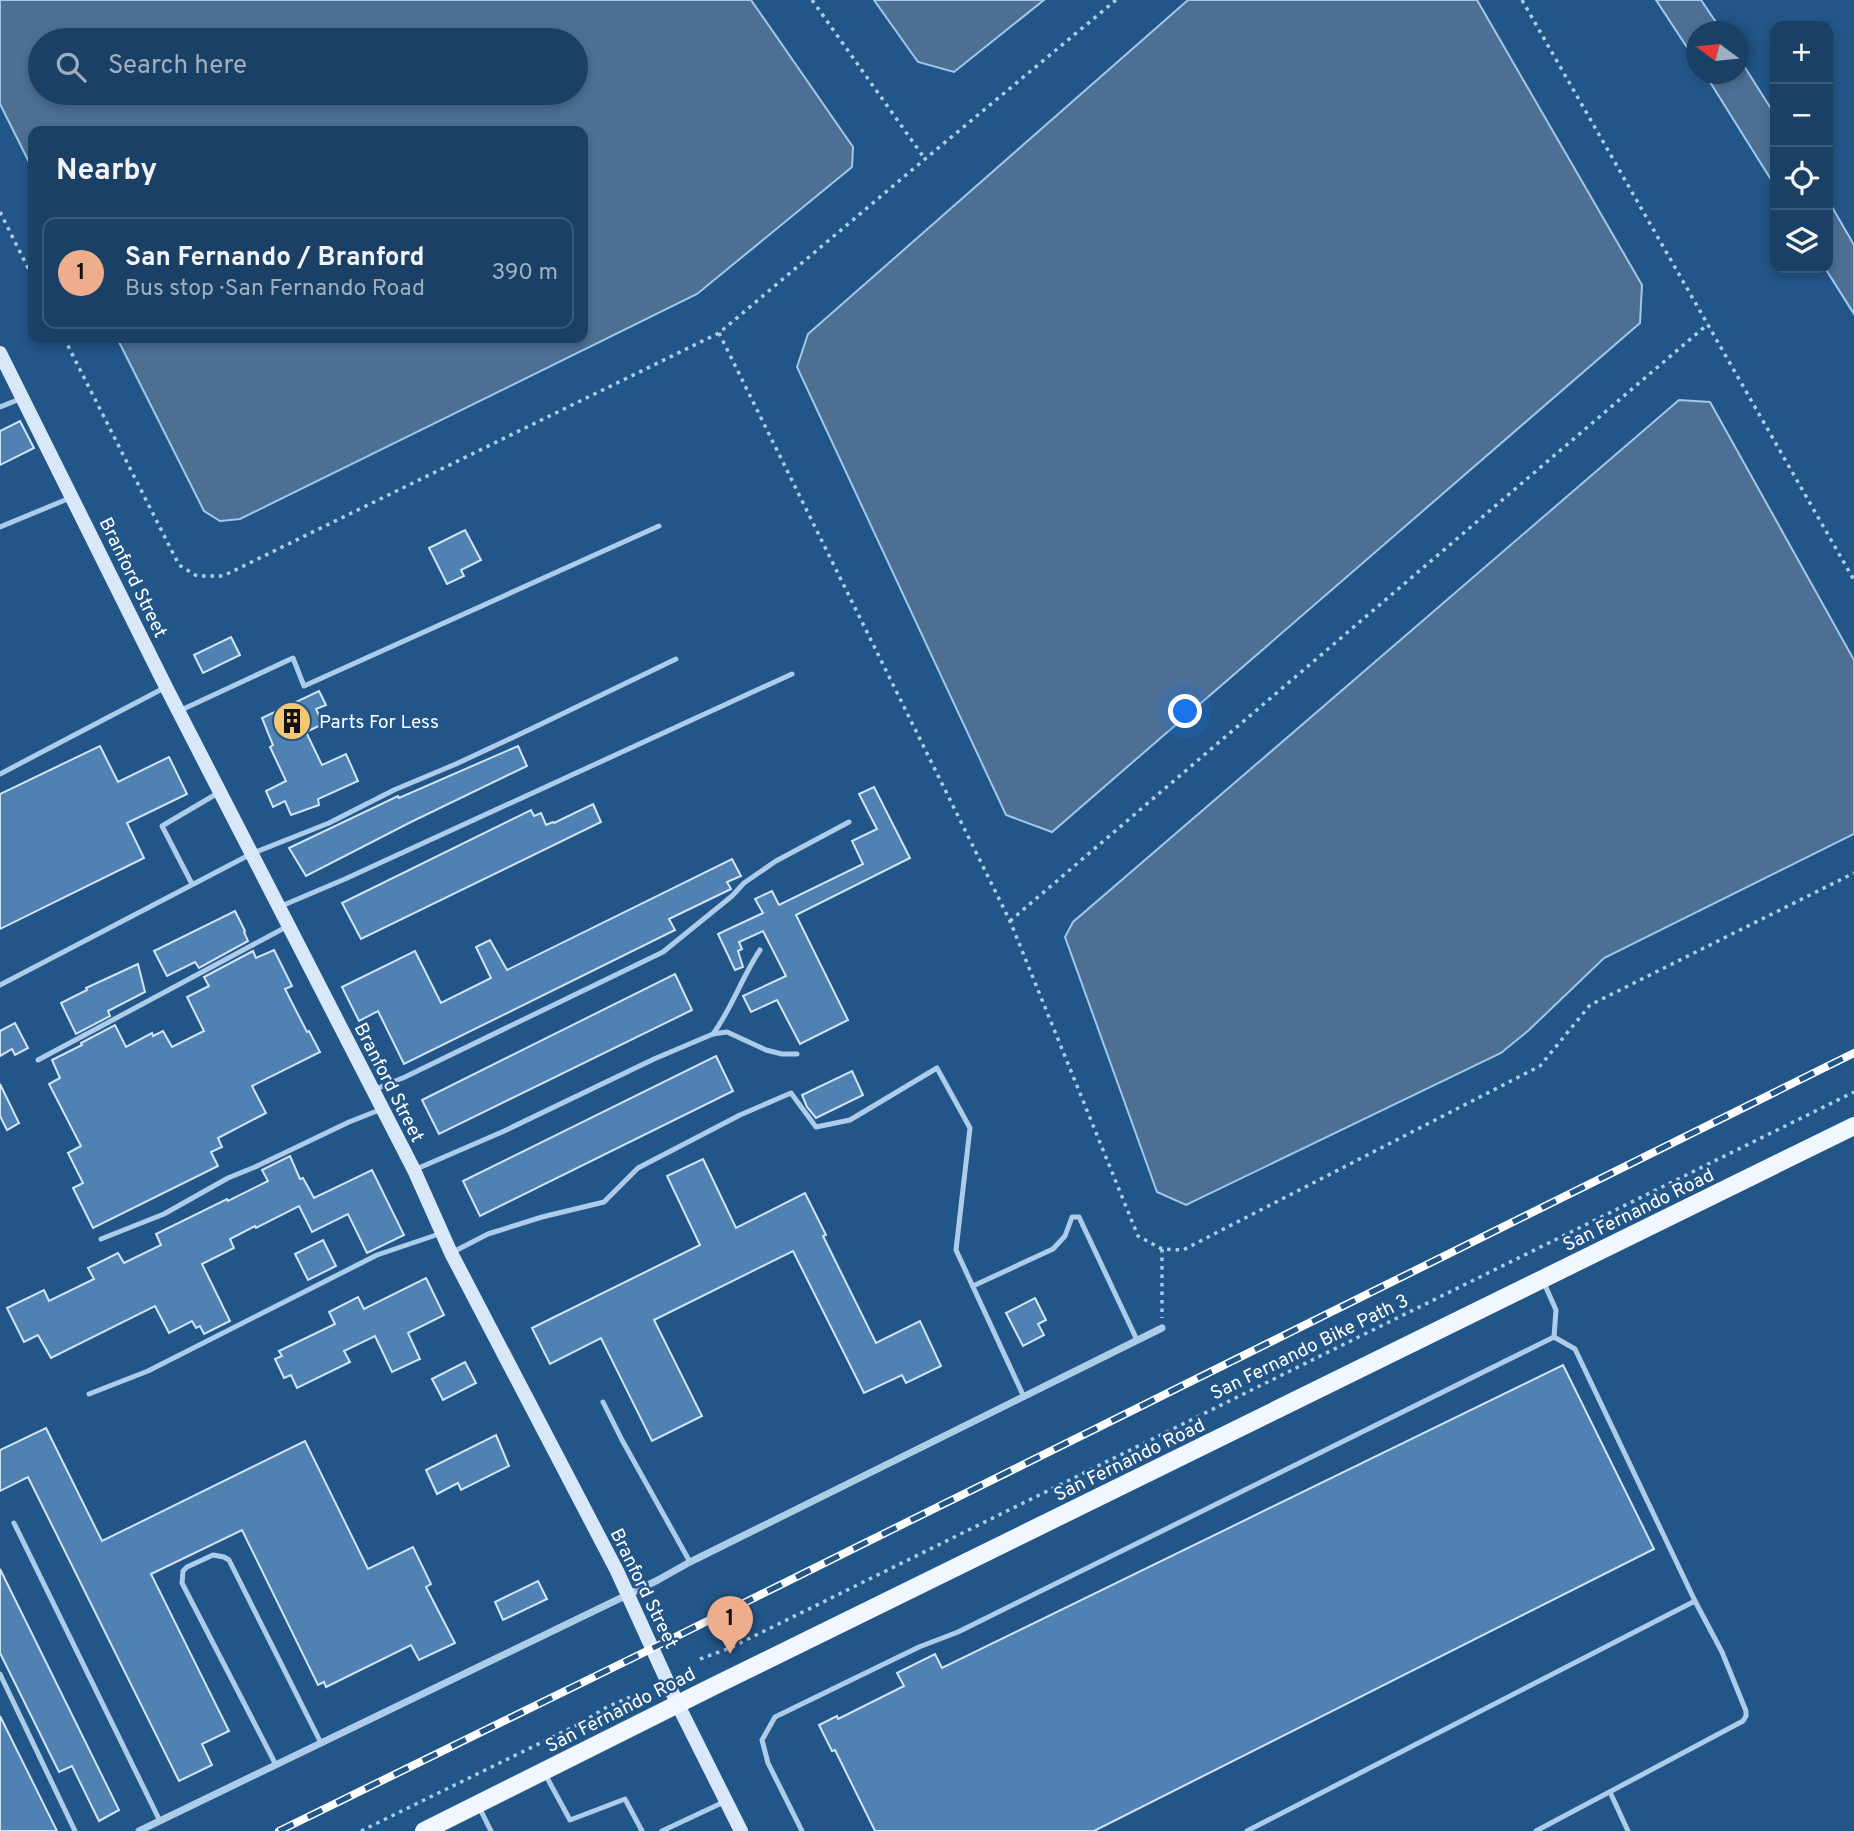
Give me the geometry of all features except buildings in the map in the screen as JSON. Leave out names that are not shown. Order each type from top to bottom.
[{"type":"main road","name":"Branford Street","points":[[0,353],[251,855],[414,1170],[451,1253],[611,1559],[741,1831]]},
{"type":"main road","name":"San Fernando Road","points":[[424,1831],[1854,1126]]},
{"type":"street","points":[[139,1831],[658,1580],[1162,1328]]},
{"type":"lane","points":[[0,407],[23,397]]},
{"type":"lane","points":[[0,527],[73,496]]},
{"type":"lane","points":[[179,711],[293,658],[304,686],[659,526]]},
{"type":"lane","points":[[0,985],[251,855],[329,823],[394,790],[468,759],[676,659]]},
{"type":"lane","points":[[279,907],[358,874],[792,674]]},
{"type":"lane","points":[[0,774],[166,687]]},
{"type":"lane","points":[[192,884],[162,826],[220,791]]},
{"type":"lane","points":[[373,1090],[663,952],[732,896],[744,883],[776,861],[849,822]]},
{"type":"lane","points":[[38,1060],[288,926]]},
{"type":"lane","points":[[713,1034],[726,1016],[747,970],[760,950]]},
{"type":"lane","points":[[414,1170],[713,1034],[727,1032],[766,1050],[797,1054]]},
{"type":"lane","points":[[451,1253],[488,1234],[604,1202],[638,1168],[740,1115],[792,1093],[816,1127],[850,1120],[937,1068],[970,1128],[956,1250],[1024,1397]]},
{"type":"lane","points":[[101,1239],[164,1214],[228,1178],[382,1109]]},
{"type":"lane","points":[[973,1286],[1053,1249],[1065,1236],[1072,1217],[1079,1217],[1137,1340]]},
{"type":"lane","points":[[89,1394],[148,1371],[377,1255],[442,1233]]},
{"type":"lane","points":[[1542,1279],[1556,1310],[1554,1337]]},
{"type":"lane","points":[[1536,1831],[1743,1721],[1746,1716],[1722,1652],[1575,1349],[1554,1337]]},
{"type":"lane","points":[[802,1831],[768,1763],[762,1740],[775,1717],[919,1647],[958,1632],[1554,1337]]},
{"type":"lane","points":[[603,1402],[690,1562]]},
{"type":"lane","points":[[14,1523],[160,1821]]},
{"type":"lane","points":[[276,1765],[182,1583],[183,1572],[187,1567],[213,1555],[229,1560],[321,1743]]},
{"type":"lane","points":[[1247,1831],[1695,1601]]},
{"type":"lane","points":[[0,1674],[75,1831]]},
{"type":"lane","points":[[544,1772],[570,1821],[625,1800],[642,1831]]},
{"type":"lane","points":[[1610,1792],[1629,1831]]},
{"type":"lane","points":[[662,1831],[726,1801]]},
{"type":"lane","points":[[478,1804],[491,1831]]},
{"type":"path","points":[[812,0],[925,159]]},
{"type":"path","points":[[67,343],[179,565],[197,576],[223,576],[719,333],[1116,0]]},
{"type":"path","points":[[1522,0],[1854,580]]},
{"type":"path","points":[[0,212],[28,268]]},
{"type":"path","points":[[1010,921],[1708,324]]},
{"type":"path","points":[[719,333],[1010,921],[1138,1236],[1162,1249],[1183,1250],[1540,1066],[1590,1004],[1854,873]]},
{"type":"path","name":"San Fernando Bike Path 3","points":[[700,1659],[767,1630],[1854,1093]]},
{"type":"path","points":[[1162,1249],[1162,1328]]},
{"type":"path","points":[[361,1831],[630,1697]]},
{"type":"water","points":[[0,0],[751,0],[853,147],[852,167],[697,294],[240,519],[220,521],[204,511],[120,343],[588,343],[588,126],[28,126],[28,160],[0,104]]},
{"type":"water","points":[[874,0],[1044,0],[954,72],[918,62]]},
{"type":"water","points":[[1188,0],[1477,0],[1642,285],[1640,323],[1052,832],[1006,815],[797,367],[808,334]]},
{"type":"water","points":[[1656,0],[1701,0],[1715,21],[1686,21],[1686,46]]},
{"type":"water","points":[[1749,74],[1770,107],[1770,178],[1711,84],[1749,84]]},
{"type":"water","points":[[1833,209],[1854,245],[1854,314],[1828,273],[1833,273]]},
{"type":"water","points":[[1679,400],[1710,402],[1854,660],[1854,834],[1604,958],[1501,1053],[1186,1205],[1157,1192],[1065,937],[1073,922]]},
{"type":"railway","points":[[279,1831],[1854,1053]]},
{"type":"place","name":"Parts For Less","points":[[292,721]]},
{"type":"place","name":"San Fernando / Branford","points":[[730,1654]]}]
